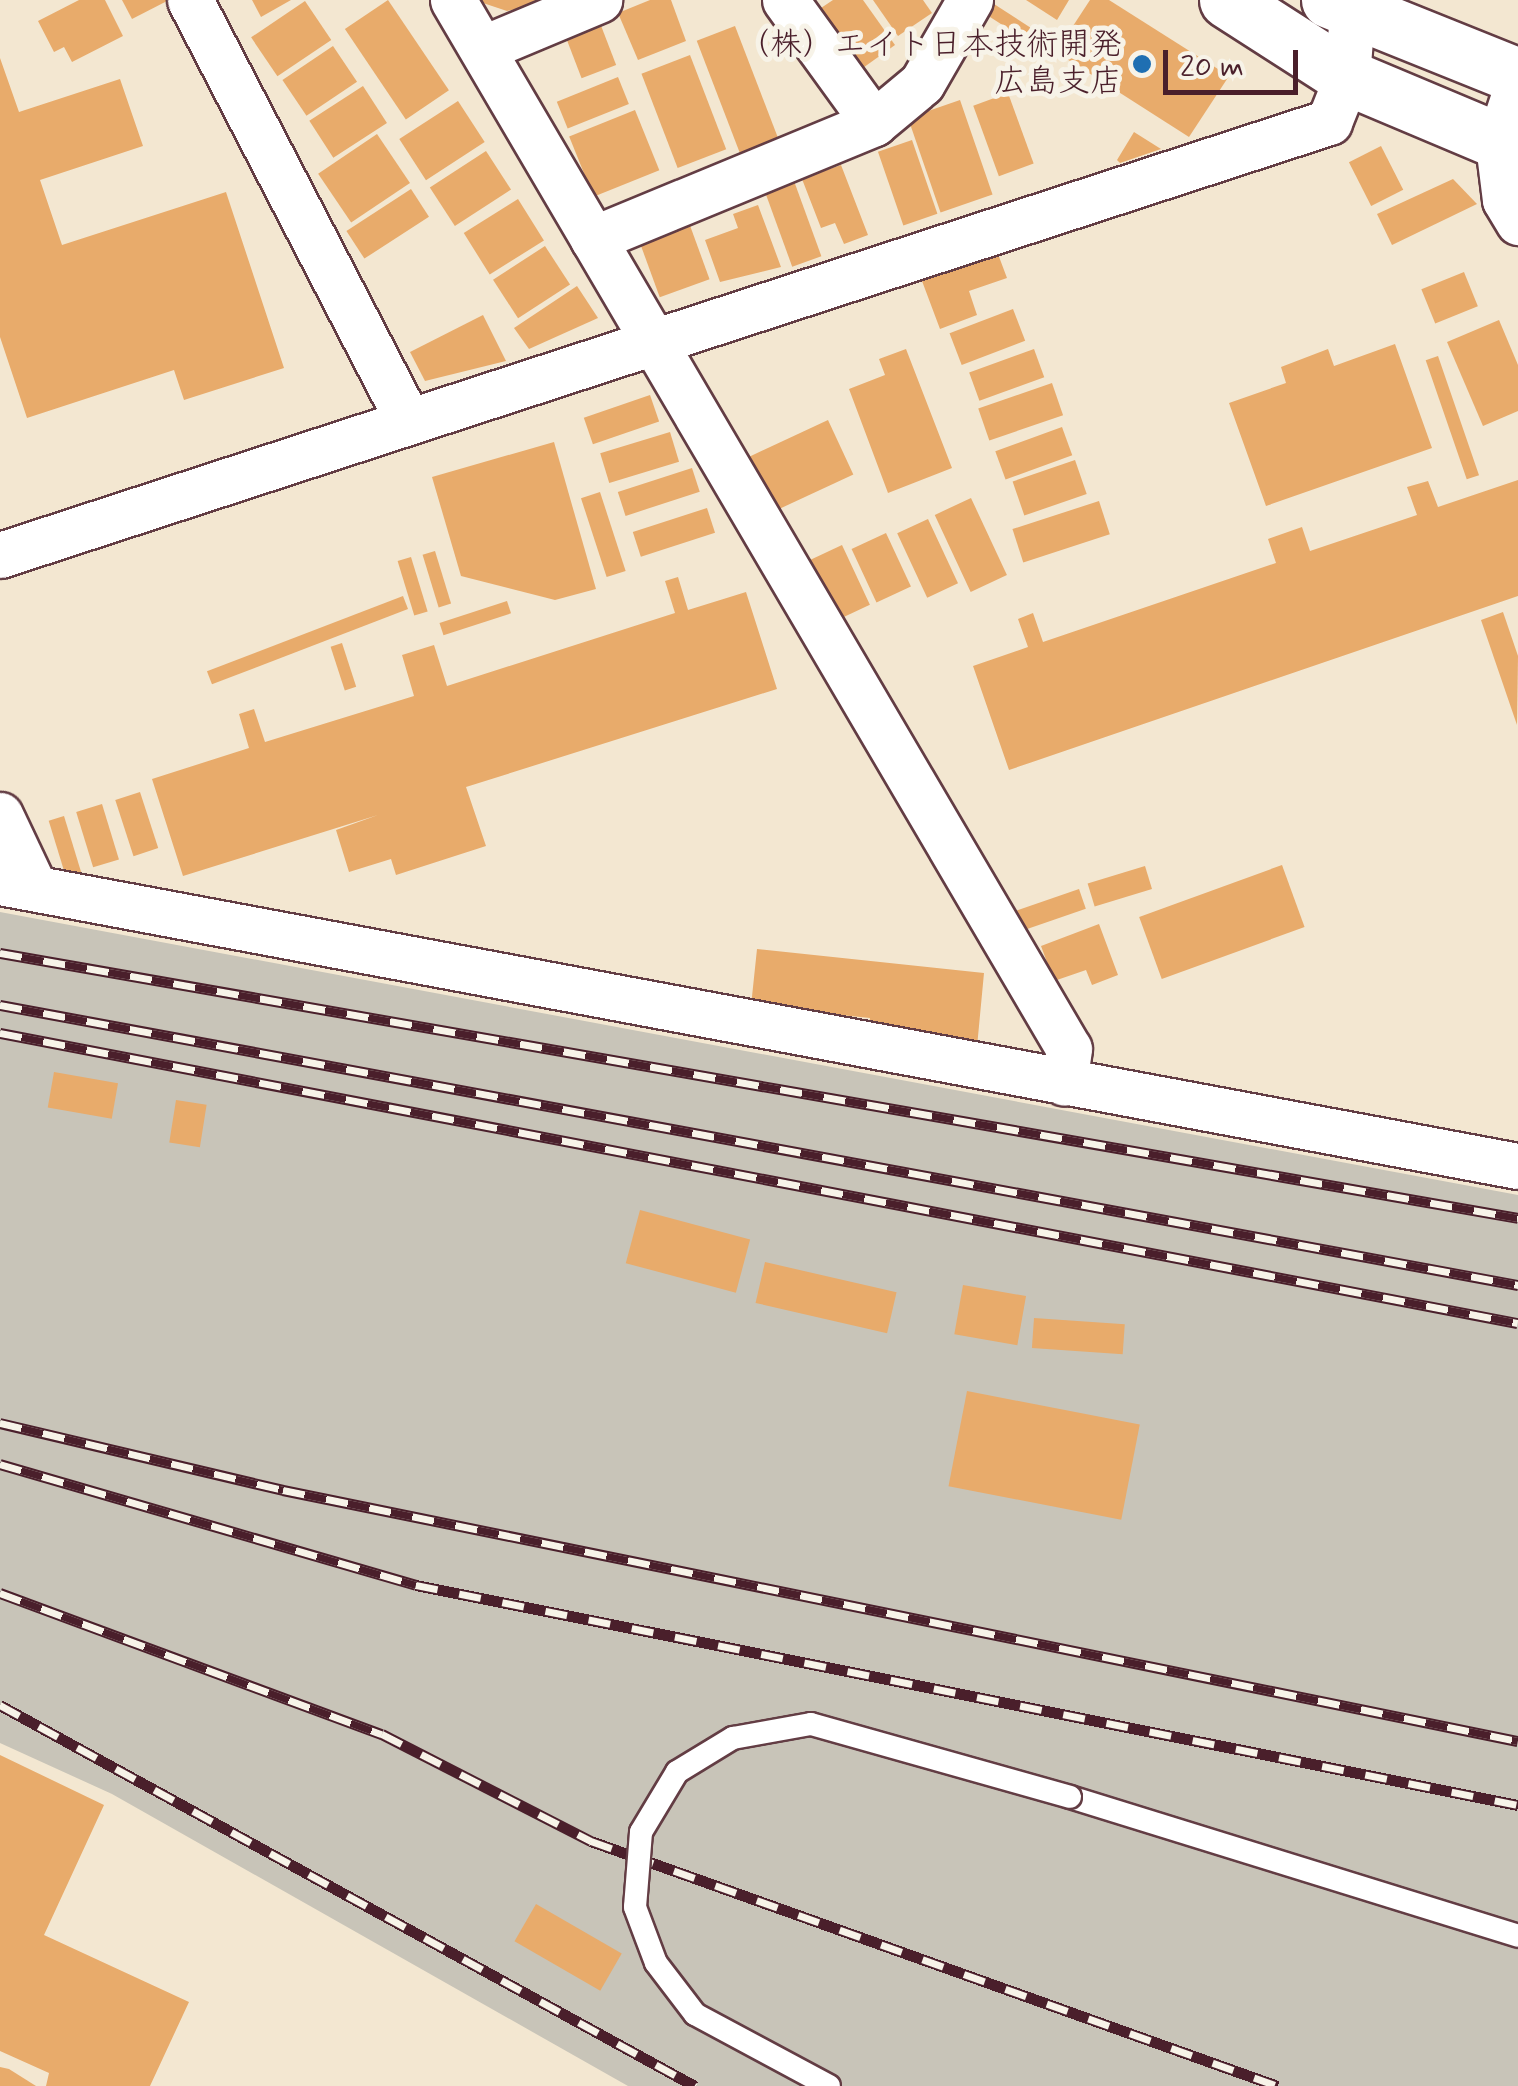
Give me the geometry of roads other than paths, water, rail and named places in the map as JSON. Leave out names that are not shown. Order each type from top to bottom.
[{"type":"main road","points":[[1227,0],[1348,77],[1508,147]]},
{"type":"main road","points":[[1345,5],[1518,79]]},
{"type":"street","points":[[190,0],[407,418]]},
{"type":"street","points":[[453,0],[1068,1049],[1064,1084]]},
{"type":"street","points":[[484,48],[599,0]]},
{"type":"street","points":[[785,0],[874,123]]},
{"type":"street","points":[[593,238],[874,123],[922,83],[970,0]]},
{"type":"street","points":[[0,555],[407,418],[1329,122],[1348,77],[1345,5]]},
{"type":"street","points":[[1518,79],[1505,200],[1518,222]]},
{"type":"street","points":[[0,816],[17,884],[1064,1084],[1518,1166]]},
{"type":"lane","points":[[829,2086],[695,2014],[656,1963],[635,1907],[642,1832],[677,1772],[733,1738],[811,1724],[1070,1797],[1518,1936]]},
{"type":"railway","points":[[0,953],[1518,1218]]},
{"type":"railway","points":[[0,1005],[1518,1285]]},
{"type":"railway","points":[[0,1033],[1518,1323]]},
{"type":"railway","points":[[0,1423],[283,1490],[1518,1741]]},
{"type":"railway","points":[[0,1464],[416,1585],[1518,1805]]},
{"type":"railway","points":[[0,1593],[382,1734],[591,1841],[1278,2086]]},
{"type":"railway","points":[[0,1705],[695,2086]]},
{"type":"place","name":"（株）エイト日本技術開発 広島支店","points":[[1142,64]]}]
